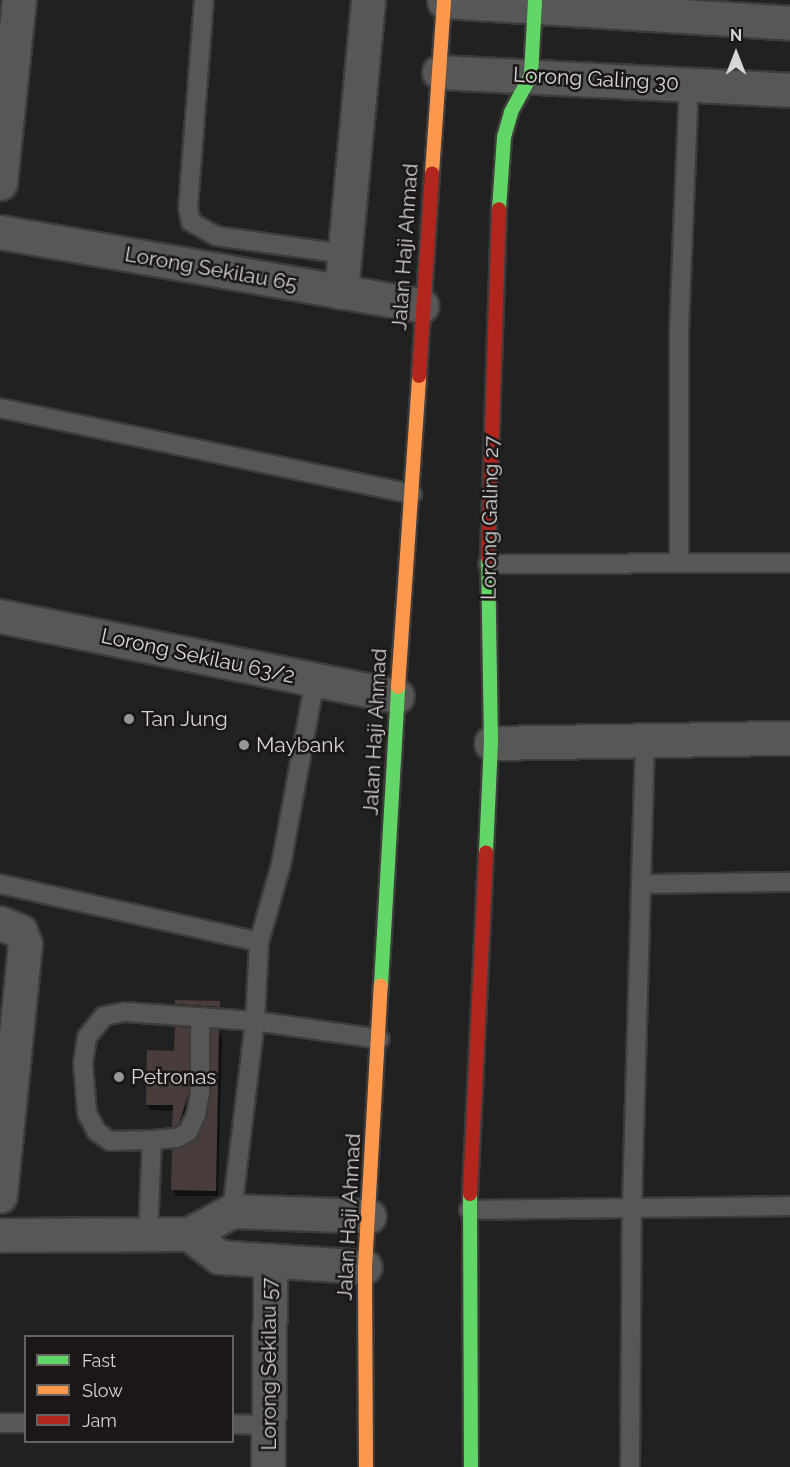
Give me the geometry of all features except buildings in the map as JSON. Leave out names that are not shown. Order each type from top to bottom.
[{"type":"street","points":[[0,183],[6,71],[19,0]]},
{"type":"street","points":[[341,292],[368,0]]},
{"type":"street","points":[[444,0],[534,4],[790,23]]},
{"type":"street","name":"Jalan Haji Ahmad","points":[[366,1467],[365,1267],[380,1039],[397,696],[444,0]]},
{"type":"street","name":"Lorong Galing 27","points":[[491,743],[488,564],[499,194],[506,128],[531,75],[534,4]]},
{"type":"street","name":"Lorong Galing 30","points":[[439,72],[790,90]]},
{"type":"street","name":"Lorong Sekilau 65","points":[[0,232],[422,306]]},
{"type":"street","name":"Lorong Sekilau 63/2","points":[[0,616],[397,696]]},
{"type":"street","points":[[471,1467],[469,1210],[491,743],[790,738]]},
{"type":"street","points":[[0,1196],[25,960],[10,927]]},
{"type":"street","points":[[0,1235],[189,1234],[232,1211],[369,1216]]},
{"type":"street","points":[[189,1234],[219,1257],[365,1267]]},
{"type":"street","name":"Lorong Sekilau 57","points":[[268,1467],[270,1261]]},
{"type":"lane","points":[[204,0],[188,208],[191,222],[216,236],[344,254]]},
{"type":"lane","points":[[679,563],[679,331],[689,84]]},
{"type":"lane","points":[[0,408],[412,495]]},
{"type":"lane","points":[[488,564],[790,563]]},
{"type":"lane","points":[[232,1211],[255,1021],[258,942],[280,865],[315,680]]},
{"type":"lane","points":[[630,1467],[632,1206],[643,884],[645,741]]},
{"type":"lane","points":[[643,884],[790,882]]},
{"type":"lane","points":[[0,884],[258,942]]},
{"type":"lane","points":[[200,1017],[200,1094],[196,1115],[188,1132],[177,1138],[110,1141],[97,1132],[87,1113],[87,1037],[104,1016],[125,1012],[200,1017],[255,1021],[380,1039]]},
{"type":"lane","points":[[148,1234],[152,1140]]},
{"type":"lane","points":[[469,1210],[632,1206],[790,1206]]},
{"type":"lane","points":[[0,1423],[24,1423]]},
{"type":"lane","points":[[234,1424],[268,1425]]},
{"type":"traffic: fast","points":[[499,209],[504,137],[511,112],[531,75],[535,0]]},
{"type":"traffic: fast","points":[[486,852],[491,743],[488,558]]},
{"type":"traffic: fast","points":[[381,985],[398,687]]},
{"type":"traffic: fast","points":[[470,1194],[471,1467]]},
{"type":"traffic: slow","points":[[432,173],[444,0]]},
{"type":"traffic: slow","points":[[398,687],[419,376]]},
{"type":"traffic: slow","points":[[366,1467],[365,1267],[381,985]]},
{"type":"traffic: jam","points":[[419,376],[432,173]]},
{"type":"traffic: jam","points":[[488,558],[499,209]]},
{"type":"traffic: jam","points":[[470,1194],[486,852]]},
{"type":"place","name":"Tan Jung","points":[[129,719]]},
{"type":"place","name":"Maybank","points":[[244,745]]},
{"type":"place","name":"Petronas","points":[[119,1077]]}]
